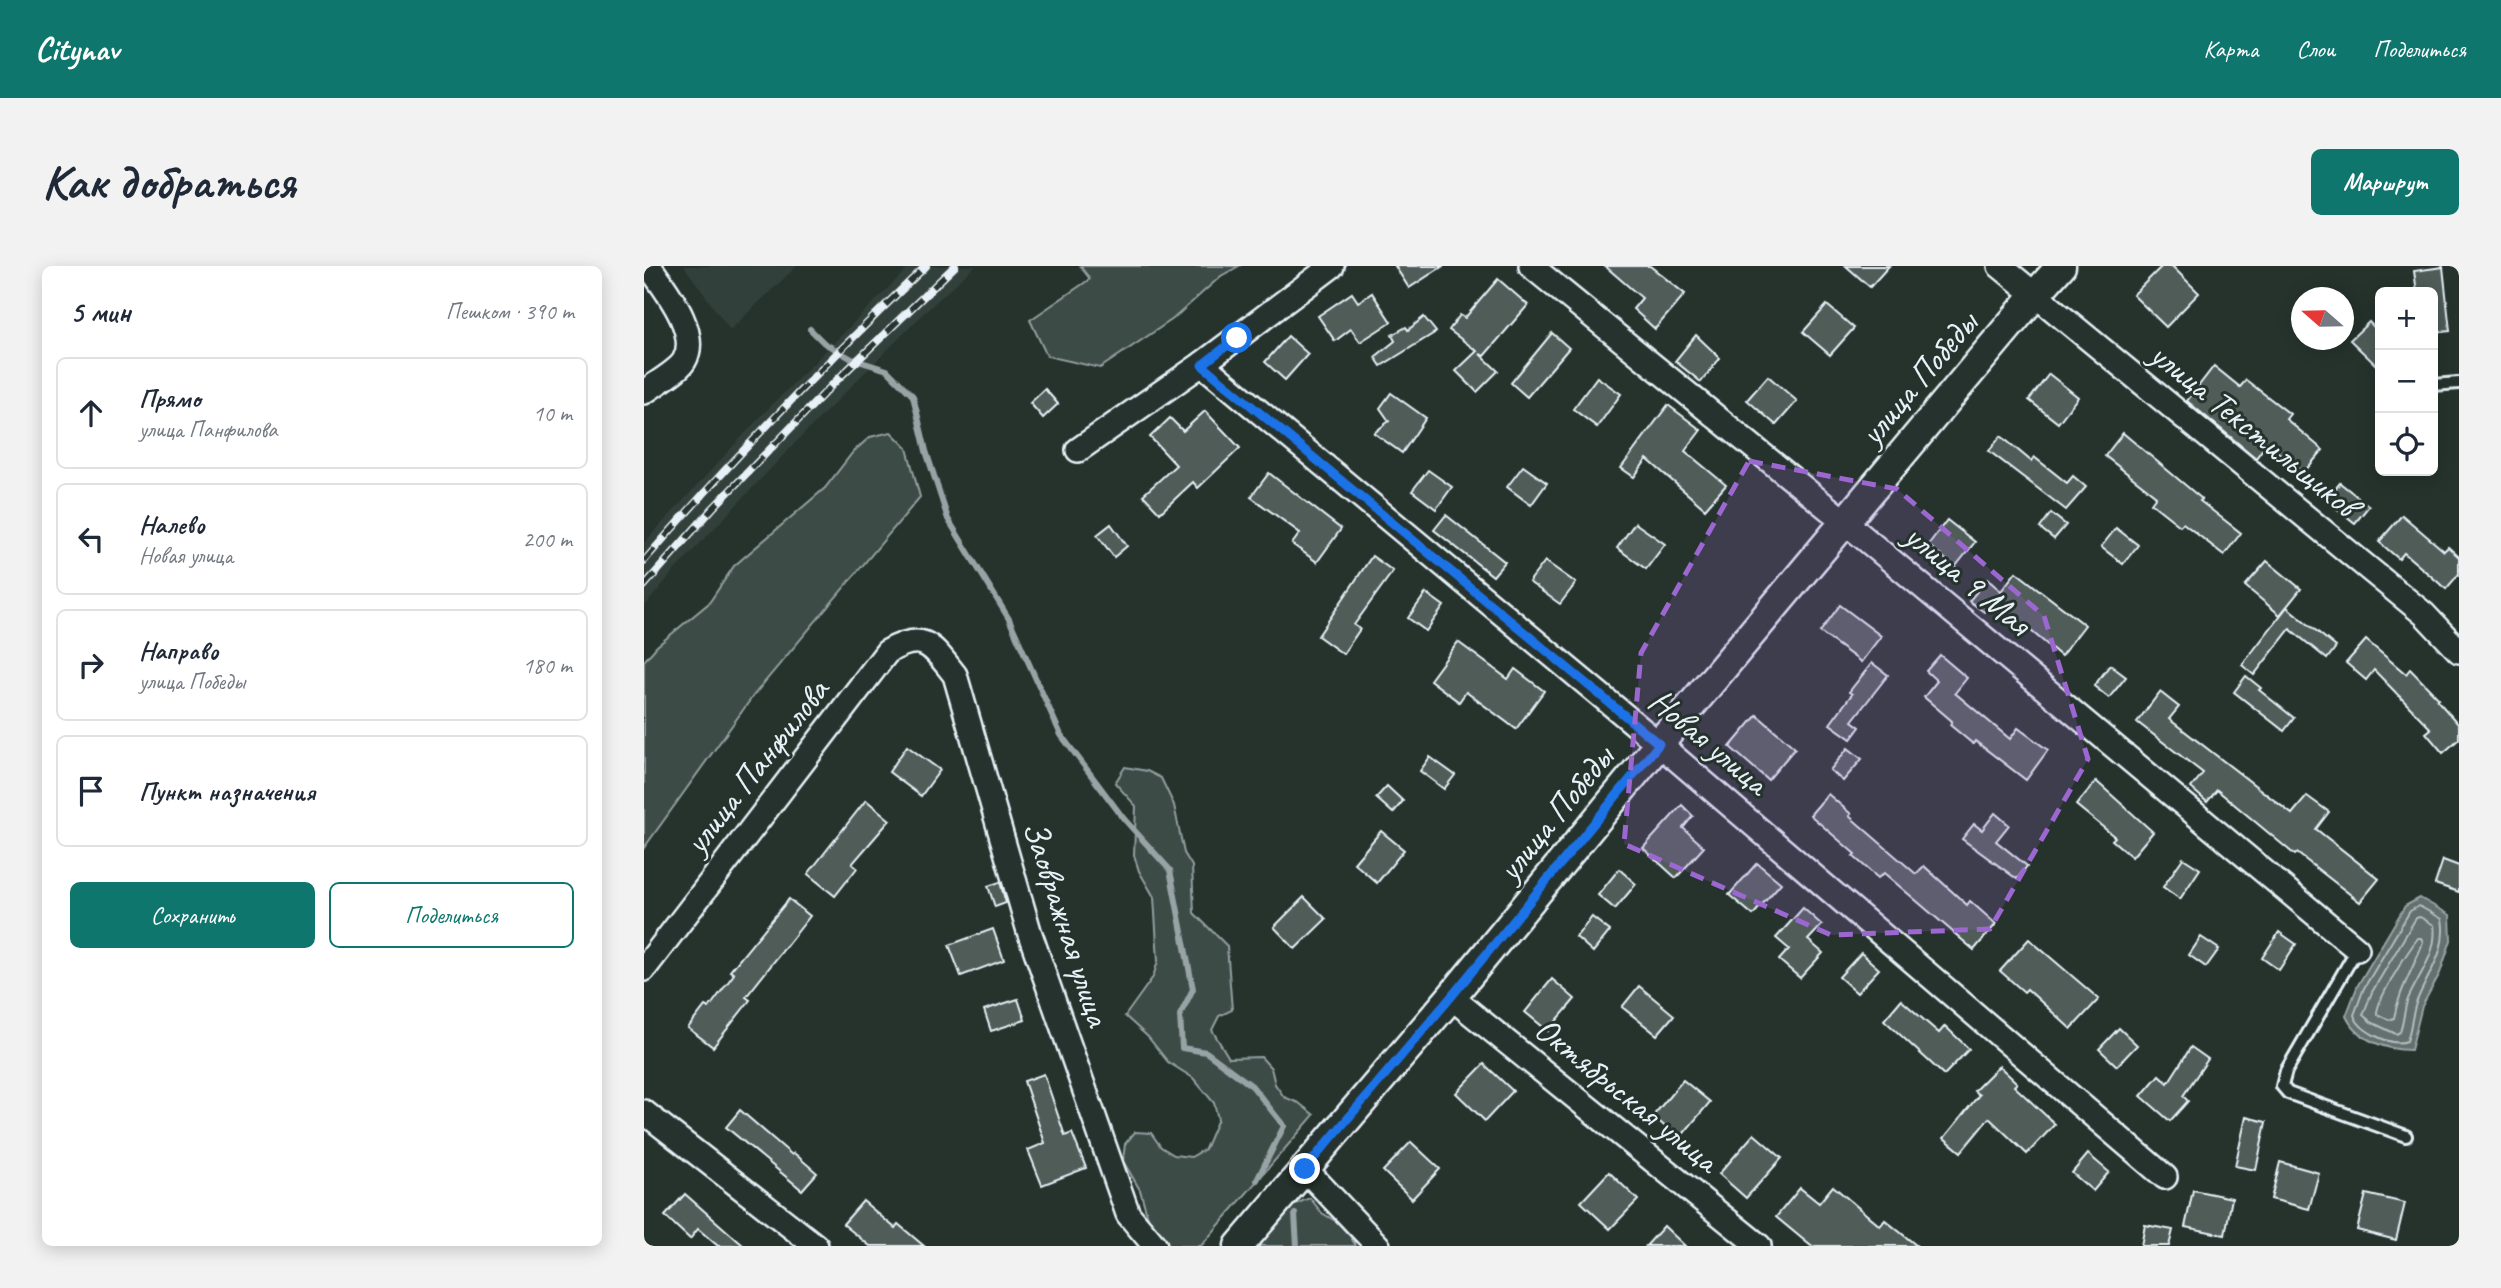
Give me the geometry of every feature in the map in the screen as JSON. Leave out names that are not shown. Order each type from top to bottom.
[{"type":"street","points":[[644,392],[683,363],[688,349],[683,318],[649,266]]},
{"type":"street","points":[[1078,450],[1202,365],[1332,266]]},
{"type":"street","name":"улица 9 Мая","points":[[1531,266],[1845,522],[2357,949]]},
{"type":"street","name":"улица Текстильщиков","points":[[2000,266],[2424,614],[2459,651]]},
{"type":"street","name":"улица Победы","points":[[1239,1246],[1451,997],[1659,744],[2062,266]]},
{"type":"street","name":"Новая улица","points":[[1202,365],[1659,744],[2165,1177]]},
{"type":"street","name":"Заовражная улица","points":[[902,643],[919,641],[935,650],[955,675],[1029,931],[1128,1214],[1155,1246]]},
{"type":"street","name":"улица Панфилова","points":[[644,969],[887,652],[902,643]]},
{"type":"street","name":"Октябрьская улица","points":[[1451,997],[1759,1246]]},
{"type":"street","points":[[644,1112],[816,1246]]},
{"type":"street","points":[[1305,1169],[1378,1246]]},
{"type":"lane","points":[[2438,385],[2459,383]]},
{"type":"lane","points":[[2357,949],[2286,1071],[2282,1086],[2288,1093],[2406,1136]]},
{"type":"highlighted area","points":[[1749,461],[1897,489],[2044,616],[2088,759],[1990,929],[1831,935],[1624,844],[1641,653]]},
{"type":"shaded area","points":[[684,266],[797,266],[730,330]]},
{"type":"shaded area","points":[[910,266],[975,266],[924,313],[794,444],[673,572],[644,607],[644,543],[761,416]]},
{"type":"shaded area","points":[[1080,266],[1239,266],[1221,276],[1173,319],[1100,368],[1047,356],[1030,320],[1090,279]]},
{"type":"shaded area","points":[[891,432],[907,448],[920,497],[753,696],[644,848],[644,661],[657,646],[709,603],[734,566],[825,488],[853,452],[870,437]]},
{"type":"shaded area","points":[[1125,767],[1147,771],[1161,778],[1174,805],[1184,853],[1192,866],[1194,913],[1227,946],[1232,1010],[1219,1016],[1212,1030],[1229,1058],[1261,1057],[1271,1068],[1275,1084],[1284,1097],[1299,1103],[1314,1115],[1201,1246],[1167,1246],[1149,1221],[1140,1190],[1123,1161],[1125,1144],[1135,1132],[1151,1133],[1161,1147],[1174,1155],[1191,1157],[1205,1149],[1218,1119],[1214,1103],[1193,1078],[1168,1062],[1148,1037],[1125,1016],[1153,977],[1158,961],[1154,897],[1139,871],[1134,855],[1136,806],[1115,783]]},
{"type":"shaded area","points":[[1310,1198],[1322,1213],[1337,1222],[1356,1246],[1259,1246],[1293,1205]]},
{"type":"water","points":[[2420,898],[2450,915],[2451,940],[2440,973],[2422,1006],[2411,1050],[2382,1046],[2357,1031],[2346,1016],[2358,985],[2405,906]]},
{"type":"building","points":[[1395,266],[1443,266],[1409,288]]},
{"type":"building","points":[[1605,266],[1650,266],[1685,294],[1655,329],[1633,309],[1642,298]]},
{"type":"building","points":[[1846,266],[1889,266],[1870,287]]},
{"type":"building","points":[[2162,266],[2172,266],[2199,293],[2166,327],[2133,295]]},
{"type":"building","points":[[2443,267],[2450,331],[2438,332],[2438,287],[2416,287],[2414,271]]},
{"type":"building","points":[[1498,279],[1528,305],[1484,356],[1480,354],[1498,371],[1477,392],[1456,371],[1477,351],[1449,330],[1460,315],[1465,318]]},
{"type":"building","points":[[1352,293],[1358,302],[1372,293],[1391,322],[1360,342],[1351,329],[1335,341],[1318,316]]},
{"type":"building","points":[[1827,305],[1854,328],[1830,355],[1803,332]]},
{"type":"building","points":[[1424,317],[1436,332],[1381,366],[1375,357],[1395,341],[1392,335],[1406,327],[1408,330]]},
{"type":"building","points":[[2369,322],[2375,328],[2375,364],[2354,344],[2354,336]]},
{"type":"building","points":[[1552,333],[1569,348],[1527,397],[1511,383]]},
{"type":"building","points":[[1696,335],[1720,358],[1701,382],[1675,361]]},
{"type":"building","points":[[1288,336],[1308,354],[1285,380],[1265,362]]},
{"type":"building","points":[[2214,366],[2240,387],[2246,380],[2290,414],[2286,419],[2323,450],[2303,473],[2267,443],[2256,458],[2187,401]]},
{"type":"building","points":[[2049,374],[2078,397],[2058,423],[2029,400]]},
{"type":"building","points":[[1768,376],[1797,401],[1776,425],[1747,400]]},
{"type":"building","points":[[1597,377],[1621,394],[1597,427],[1573,409]]},
{"type":"building","points":[[1045,389],[1058,404],[1043,418],[1030,403]]},
{"type":"building","points":[[1391,393],[1426,418],[1402,453],[1374,433],[1389,421],[1380,408]]},
{"type":"building","points":[[1668,405],[1701,430],[1685,451],[1726,485],[1705,509],[1647,459],[1634,477],[1621,468]]},
{"type":"building","points":[[1205,411],[1240,448],[1198,488],[1193,482],[1160,513],[1143,495],[1176,465],[1150,437],[1170,418],[1183,431]]},
{"type":"building","points":[[2123,433],[2241,533],[2224,555],[2183,523],[2180,526],[2151,503],[2156,496],[2105,456]]},
{"type":"building","points":[[2001,436],[2031,461],[2034,457],[2067,483],[2073,476],[2086,487],[2066,510],[1989,451]]},
{"type":"building","points":[[1523,466],[1547,483],[1531,505],[1507,487]]},
{"type":"building","points":[[1428,470],[1452,487],[1436,509],[1412,491]]},
{"type":"building","points":[[1269,473],[1341,529],[1317,562],[1292,544],[1300,533],[1251,497]]},
{"type":"building","points":[[2340,483],[2369,506],[2355,523],[2326,500]]},
{"type":"building","points":[[2051,513],[2066,525],[2054,539],[2040,528]]},
{"type":"building","points":[[1446,515],[1505,562],[1493,576],[1434,530]]},
{"type":"building","points":[[2402,515],[2444,551],[2448,547],[2459,557],[2459,574],[2446,589],[2404,553],[2399,559],[2379,542]]},
{"type":"building","points":[[1947,520],[1975,542],[1955,567],[1928,545]]},
{"type":"building","points":[[1635,523],[1665,544],[1646,569],[1617,548]]},
{"type":"building","points":[[1111,524],[1127,546],[1114,557],[1097,535]]},
{"type":"building","points":[[2116,528],[2138,545],[2123,564],[2101,547]]},
{"type":"building","points":[[1372,556],[1393,571],[1354,625],[1360,629],[1343,654],[1318,636]]},
{"type":"building","points":[[1545,561],[1576,583],[1560,604],[1529,582]]},
{"type":"building","points":[[2267,561],[2301,589],[2280,615],[2245,586]]},
{"type":"building","points":[[2016,572],[2085,625],[2061,656],[1994,600],[1984,612],[1969,601],[1987,579],[2001,591]]},
{"type":"building","points":[[1426,593],[1444,606],[1426,631],[1408,618]]},
{"type":"building","points":[[1840,605],[1881,636],[1861,662],[1820,632]]},
{"type":"building","points":[[2287,607],[2336,647],[2327,659],[2290,629],[2254,675],[2242,665]]},
{"type":"building","points":[[2366,640],[2406,674],[2410,669],[2459,725],[2459,739],[2443,753],[2426,733],[2431,729],[2374,670],[2366,680],[2346,663]]},
{"type":"building","points":[[1458,642],[1508,679],[1515,669],[1544,691],[1516,729],[1466,692],[1459,702],[1430,680]]},
{"type":"building","points":[[1940,655],[1967,678],[1955,693],[2010,739],[2018,728],[2048,750],[2026,780],[1975,741],[1973,744],[1950,725],[1952,721],[1924,697],[1937,681],[1926,671]]},
{"type":"building","points":[[1872,663],[1888,675],[1852,721],[1860,727],[1851,739],[1830,724],[1852,694],[1849,692]]},
{"type":"building","points":[[2110,665],[2126,677],[2109,698],[2094,686]]},
{"type":"building","points":[[2246,676],[2294,718],[2284,731],[2234,692]]},
{"type":"building","points":[[2160,692],[2179,707],[2169,719],[2292,814],[2307,796],[2329,812],[2316,829],[2379,879],[2360,902],[2297,853],[2295,855],[2217,790],[2207,802],[2191,788],[2203,773],[2137,722]]},
{"type":"building","points":[[1757,715],[1795,748],[1768,780],[1730,747]]},
{"type":"building","points":[[907,746],[940,770],[921,796],[889,772]]},
{"type":"building","points":[[1848,748],[1862,759],[1843,781],[1830,770]]},
{"type":"building","points":[[1430,757],[1455,775],[1444,789],[1420,771]]},
{"type":"building","points":[[2096,781],[2153,832],[2132,857],[2112,840],[2115,837],[2076,805]]},
{"type":"building","points":[[1387,786],[1403,801],[1393,813],[1376,798]]},
{"type":"building","points":[[1828,794],[1851,814],[1849,816],[1916,874],[1924,866],[1967,905],[1970,901],[1996,924],[1974,950],[1884,873],[1878,878],[1810,815]]},
{"type":"building","points":[[866,800],[890,820],[852,864],[857,868],[835,896],[808,874]]},
{"type":"building","points":[[1682,805],[1693,816],[1683,828],[1704,847],[1676,878],[1643,848]]},
{"type":"building","points":[[1995,813],[2009,825],[1996,841],[2027,866],[2017,879],[1962,839],[1974,824],[1982,830]]},
{"type":"building","points":[[1381,831],[1404,850],[1377,883],[1354,863]]},
{"type":"building","points":[[2183,858],[2200,869],[2180,899],[2163,887]]},
{"type":"building","points":[[2443,860],[2459,866],[2459,892],[2435,884]]},
{"type":"building","points":[[1757,863],[1781,883],[1753,915],[1729,895]]},
{"type":"building","points":[[1619,869],[1636,884],[1615,909],[1598,895]]},
{"type":"building","points":[[1000,882],[1006,903],[995,907],[988,886]]},
{"type":"building","points":[[1304,897],[1326,919],[1295,949],[1274,927]]},
{"type":"building","points":[[789,899],[810,916],[746,997],[750,1000],[713,1047],[688,1028],[705,1006],[709,1008],[734,974],[730,971]]},
{"type":"building","points":[[1803,908],[1822,925],[1808,940],[1823,953],[1800,978],[1779,960],[1789,949],[1776,938]]},
{"type":"building","points":[[1592,917],[1610,931],[1593,952],[1576,937]]},
{"type":"building","points":[[993,929],[1004,960],[961,976],[949,945]]},
{"type":"building","points":[[2279,932],[2296,944],[2279,970],[2262,958]]},
{"type":"building","points":[[2201,937],[2219,949],[2206,967],[2189,955]]},
{"type":"building","points":[[2029,939],[2099,999],[2071,1029],[2027,989],[2024,992],[2000,971]]},
{"type":"building","points":[[1861,953],[1879,969],[1857,993],[1839,977]]},
{"type":"building","points":[[1552,979],[1575,999],[1548,1031],[1525,1012]]},
{"type":"building","points":[[1639,986],[1674,1015],[1657,1035],[1622,1007]]},
{"type":"building","points":[[1018,999],[1025,1020],[991,1031],[984,1010]]},
{"type":"building","points":[[1901,1000],[1939,1033],[1945,1026],[1969,1049],[1944,1075],[1884,1020]]},
{"type":"building","points":[[2119,1028],[2137,1045],[2117,1066],[2099,1049]]},
{"type":"building","points":[[2191,1047],[2208,1059],[2183,1096],[2188,1101],[2170,1121],[2141,1096],[2159,1075],[2168,1083]]},
{"type":"building","points":[[1484,1064],[1513,1091],[1485,1121],[1456,1093]]},
{"type":"building","points":[[1999,1066],[2017,1083],[2014,1086],[2055,1124],[2027,1154],[1989,1118],[1961,1152],[1944,1138],[1979,1095],[1974,1091]]},
{"type":"building","points":[[1044,1074],[1065,1136],[1072,1133],[1086,1168],[1042,1185],[1028,1150],[1045,1143],[1024,1081]]},
{"type":"building","points":[[1683,1080],[1710,1102],[1679,1139],[1653,1116]]},
{"type":"building","points":[[740,1110],[817,1173],[802,1190],[726,1127]]},
{"type":"building","points":[[2246,1117],[2266,1122],[2256,1170],[2235,1166]]},
{"type":"building","points":[[1754,1134],[1782,1158],[1746,1198],[1719,1174]]},
{"type":"building","points":[[1411,1142],[1440,1169],[1412,1199],[1383,1171]]},
{"type":"building","points":[[2088,1154],[2109,1172],[2093,1191],[2072,1173]]},
{"type":"building","points":[[2280,1162],[2319,1173],[2309,1209],[2271,1199]]},
{"type":"building","points":[[1609,1172],[1638,1200],[1610,1229],[1581,1202]]},
{"type":"building","points":[[1833,1186],[1880,1226],[1885,1220],[1917,1246],[1811,1246],[1776,1217],[1800,1188],[1819,1203]]},
{"type":"building","points":[[2193,1190],[2232,1198],[2225,1235],[2185,1227]]},
{"type":"building","points":[[685,1194],[744,1246],[718,1246],[698,1229],[690,1239],[665,1216]]},
{"type":"building","points":[[2366,1194],[2405,1203],[2396,1240],[2357,1230]]},
{"type":"building","points":[[863,1201],[895,1228],[898,1224],[924,1246],[870,1246],[843,1224]]},
{"type":"building","points":[[2145,1225],[2173,1230],[2169,1246],[2141,1246]]},
{"type":"building","points":[[1664,1226],[1685,1246],[1646,1246]]},
{"type":"waterway","points":[[810,329],[824,343],[852,359],[887,370],[913,396],[926,451],[948,519],[1009,619],[1061,735],[1124,819],[1170,870],[1193,989],[1180,1015],[1182,1048],[1206,1052],[1252,1086],[1284,1126],[1257,1180]]},
{"type":"waterway","points":[[1295,1214],[1297,1246]]},
{"type":"railway","points":[[644,561],[782,410],[926,266]]},
{"type":"railway","points":[[644,586],[713,508],[837,380],[955,266]]},
{"type":"route","points":[[1237,338],[1202,365],[1659,744],[1451,997],[1305,1169]]}]
